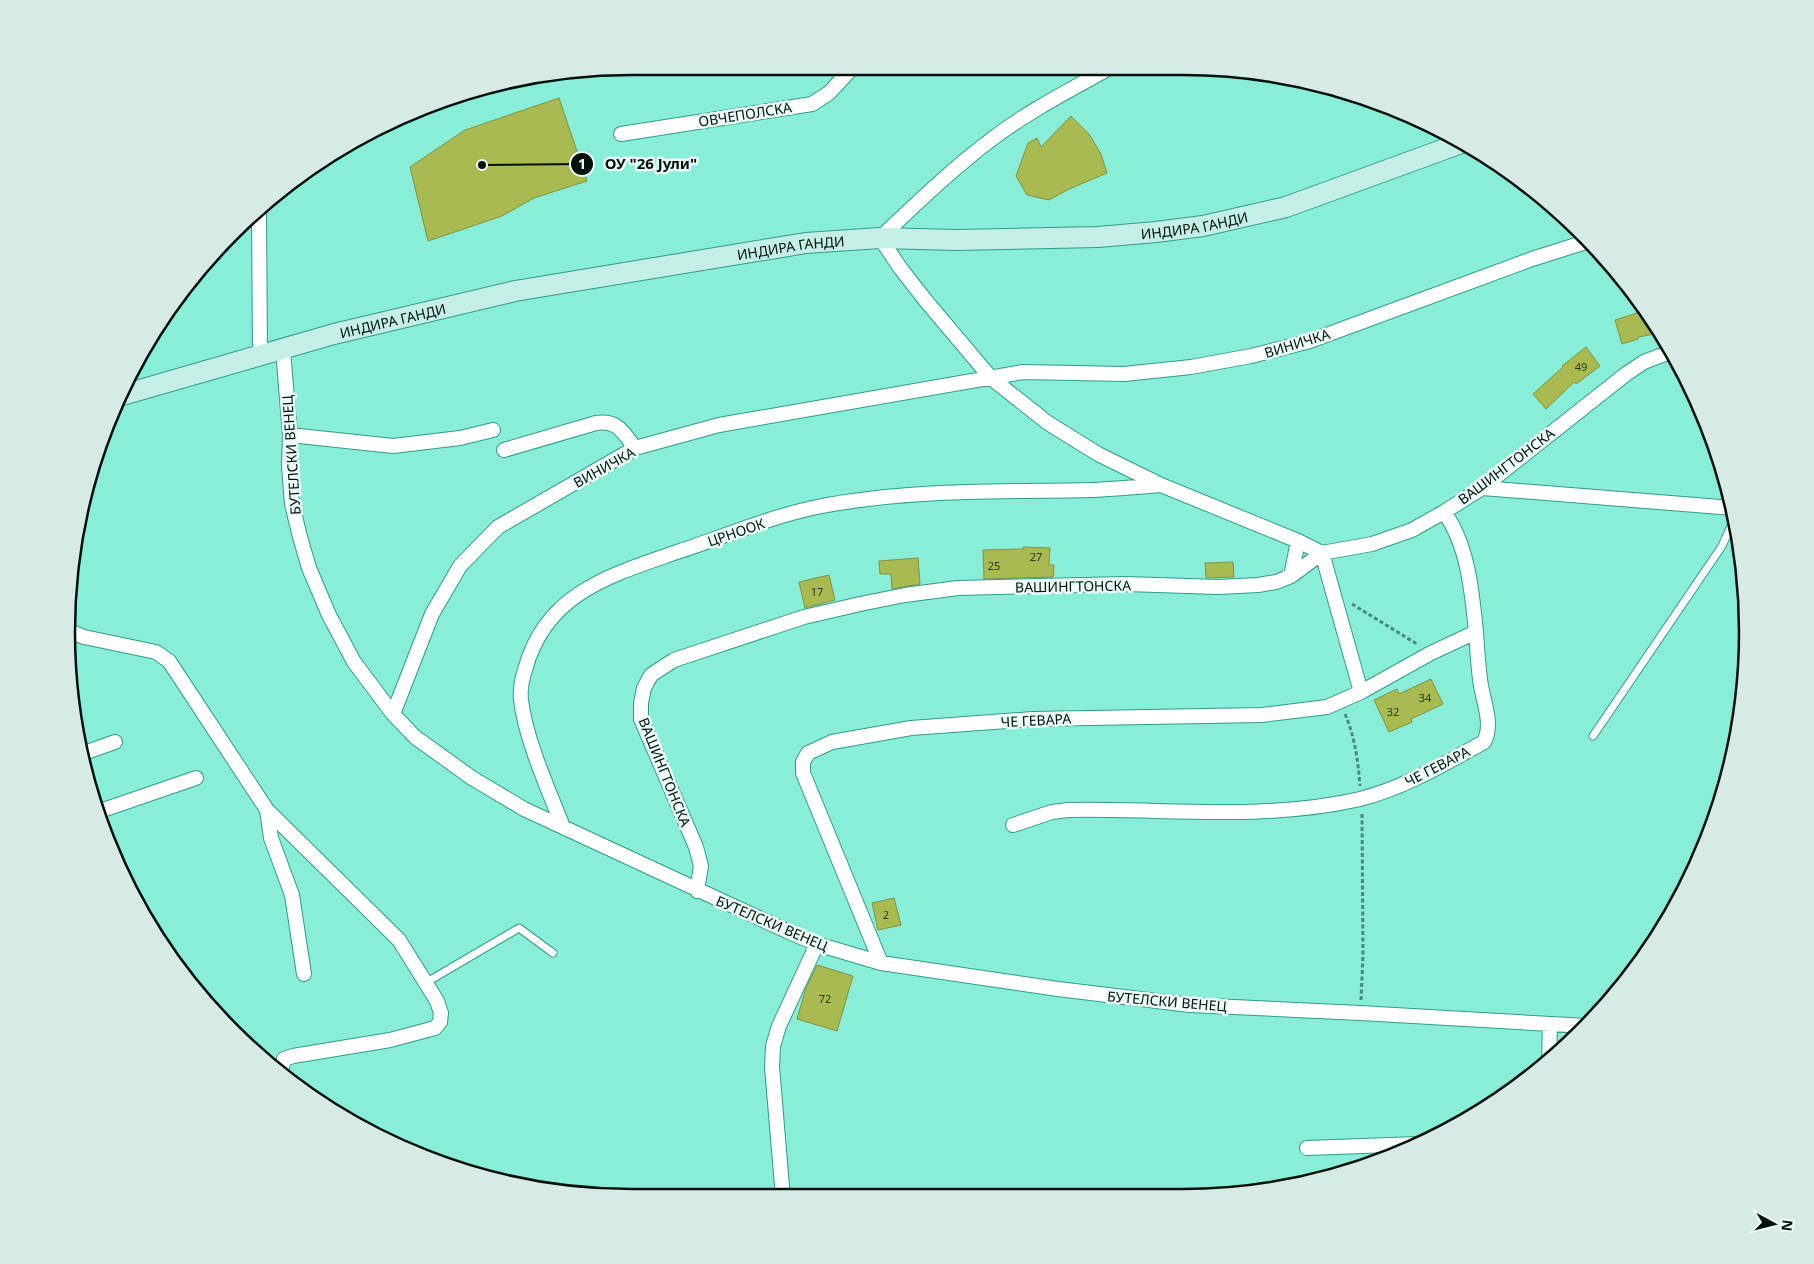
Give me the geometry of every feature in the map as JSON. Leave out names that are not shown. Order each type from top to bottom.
[{"type":"street","name":"ОВЧЕПОЛСКА","points":[[621,134],[812,104],[829,93],[846,75]]},
{"type":"street","points":[[1097,75],[1042,105],[993,138],[948,174],[880,238],[921,295],[991,378],[1048,423],[1098,454],[1161,485],[1298,540],[1322,553],[1361,692]]},
{"type":"street","name":"ИНДИРА ГАНДИ","points":[[129,393],[334,334],[515,291],[806,243],[880,238],[956,240],[1098,237],[1203,226],[1286,207],[1453,146]]},
{"type":"street","points":[[259,219],[260,355]]},
{"type":"street","name":"ВИНИЧКА","points":[[393,714],[432,614],[460,566],[498,527],[635,448],[720,425],[1023,372],[1124,374],[1251,356],[1310,341],[1532,259],[1581,244]]},
{"type":"street","name":"БУТЕЛСКИ ВЕНЕЦ","points":[[283,350],[290,434],[289,467],[292,504],[309,568],[329,615],[354,662],[393,714],[415,737],[472,778],[524,809],[697,891],[817,944],[881,963],[1058,989],[1190,1005],[1577,1025]]},
{"type":"street","name":"ВАШИНГТОНСКА","points":[[697,891],[701,866],[696,847],[641,719],[641,702],[644,688],[652,676],[674,660],[804,617],[905,595],[958,588],[1126,584],[1218,587],[1276,582],[1291,576],[1322,553],[1372,544],[1412,530],[1444,512],[1482,488],[1626,374],[1644,362],[1664,354]]},
{"type":"street","points":[[504,450],[596,423],[607,422],[618,426],[635,448]]},
{"type":"street","points":[[290,434],[393,446],[460,438],[492,430]]},
{"type":"street","name":"ЦРНООК","points":[[563,827],[527,727],[521,698],[524,671],[535,640],[558,610],[590,586],[616,573],[756,524],[816,507],[939,492],[1094,490],[1161,485]]},
{"type":"street","points":[[1482,488],[1724,507]]},
{"type":"street","name":"ЧЕ ГЕВАРА","points":[[1013,825],[1052,812],[1068,810],[1276,811],[1319,807],[1361,799],[1426,774],[1484,742],[1488,726],[1480,679],[1472,598],[1455,530],[1444,512]]},
{"type":"street","points":[[1291,576],[1298,540]]},
{"type":"street","name":"ЧЕ ГЕВАРА","points":[[881,963],[803,773],[803,762],[808,753],[832,742],[911,728],[1033,718],[1262,715],[1327,707],[1361,692],[1431,653],[1476,632]]},
{"type":"street","points":[[75,633],[156,652],[169,661],[267,810],[399,940],[438,1001],[441,1013],[440,1022],[435,1028],[390,1040],[293,1056],[284,1059],[283,1065]]},
{"type":"street","points":[[88,751],[115,742]]},
{"type":"street","points":[[105,809],[196,778]]},
{"type":"street","points":[[267,810],[271,838],[292,895],[304,974]]},
{"type":"street","points":[[783,1189],[772,1067],[773,1046],[779,1026],[817,944]]},
{"type":"street","points":[[1549,1051],[1550,1024]]},
{"type":"street","points":[[1307,1148],[1400,1145]]},
{"type":"lane","points":[[1593,736],[1722,546],[1729,530]]},
{"type":"lane","points":[[427,982],[519,928],[554,953]]},
{"type":"path","points":[[1332,592],[1431,653]]},
{"type":"path","points":[[1340,702],[1352,731],[1359,765],[1363,955],[1360,1013]]},
{"type":"building","points":[[559,98],[587,181],[534,198],[502,216],[428,241],[410,167],[465,130]]},
{"type":"building","points":[[1071,116],[1089,134],[1101,154],[1107,173],[1049,200],[1027,195],[1016,176],[1028,143],[1037,138],[1041,147]]},
{"type":"building","points":[[1637,311],[1652,334],[1638,337],[1638,339],[1622,344],[1615,320],[1637,313]]},
{"type":"building","points":[[1586,347],[1600,366],[1576,384],[1574,382],[1546,409],[1533,394],[1562,366]]},
{"type":"building","points":[[1023,547],[1050,548],[1049,565],[1054,565],[1053,577],[984,579],[983,550],[1023,549]]},
{"type":"building","points":[[918,558],[920,584],[892,589],[891,574],[880,574],[879,561]]},
{"type":"building","points":[[1233,562],[1234,577],[1206,578],[1205,563]]},
{"type":"building","points":[[829,575],[835,600],[805,608],[799,582]]},
{"type":"building","points":[[1431,679],[1443,704],[1411,719],[1412,722],[1389,732],[1374,700],[1397,689],[1399,694]]},
{"type":"building","points":[[894,898],[901,925],[878,930],[872,903]]},
{"type":"building","points":[[817,965],[853,976],[837,1031],[797,1019],[806,988]]},
{"type":"place","name":"ОУ \"26 Јули\"","points":[[482,165]]}]
